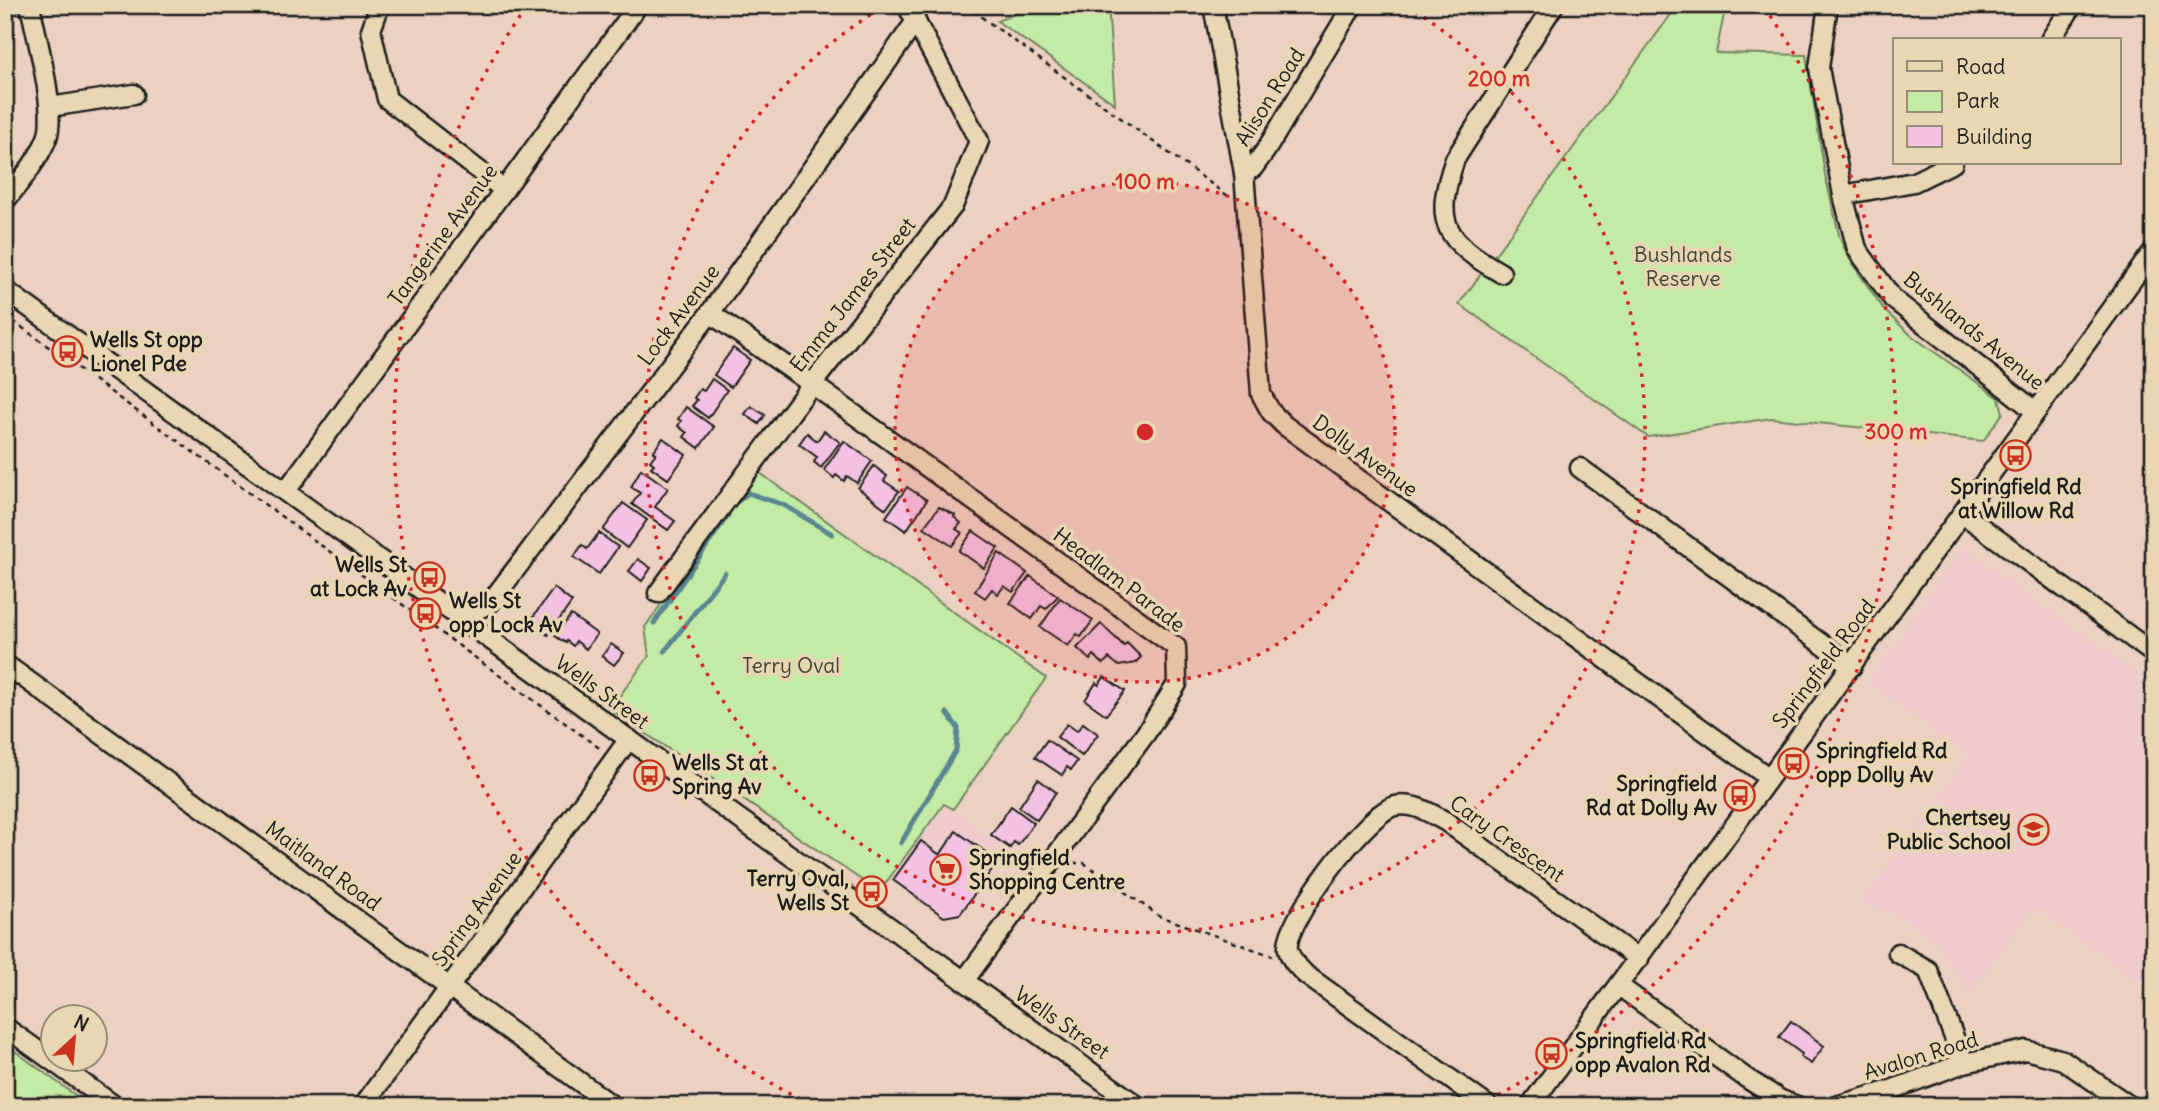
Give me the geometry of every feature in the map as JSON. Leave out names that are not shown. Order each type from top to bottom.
[{"type":"street","points":[[5,201],[36,158],[48,136],[50,107],[30,5]]},
{"type":"street","points":[[380,5],[371,30],[387,99],[504,190]]},
{"type":"street","name":"Tangerine Avenue","points":[[286,491],[638,5]]},
{"type":"street","name":"Emma James Street","points":[[658,593],[812,383],[953,206],[979,141],[907,5]]},
{"type":"street","name":"Dolly Avenue","points":[[1213,5],[1244,173],[1261,394],[1271,412],[1284,425],[1768,777]]},
{"type":"street","name":"Alison Road","points":[[1244,173],[1253,168],[1266,150],[1353,5]]},
{"type":"street","points":[[1501,273],[1474,257],[1451,236],[1443,215],[1446,186],[1455,159],[1554,5]]},
{"type":"street","name":"Bushlands Avenue","points":[[1828,5],[1819,68],[1843,195],[1857,248],[1893,299],[2035,411]]},
{"type":"street","points":[[2051,38],[2073,5]]},
{"type":"street","name":"Lock Avenue","points":[[461,618],[490,603],[710,313],[916,21]]},
{"type":"street","points":[[50,107],[134,94]]},
{"type":"street","points":[[1843,195],[1914,182],[1951,164]]},
{"type":"street","name":"Springfield Road","points":[[1530,1106],[2154,250]]},
{"type":"street","name":"Wells Street","points":[[5,290],[1138,1106]]},
{"type":"street","name":"Headlam Parade","points":[[710,313],[812,383],[1176,647],[1177,684],[1146,733],[964,981]]},
{"type":"street","points":[[1580,468],[1852,666]]},
{"type":"street","points":[[1963,514],[2154,654]]},
{"type":"street","name":"Maitland Road","points":[[5,664],[613,1106]]},
{"type":"street","name":"Spring Avenue","points":[[363,1106],[629,739]]},
{"type":"street","name":"Cary Crescent","points":[[1294,963],[1288,950],[1289,937],[1311,895],[1357,835],[1377,816],[1394,806],[1418,807],[1445,821],[1639,959]]},
{"type":"street","points":[[1898,953],[1928,970],[1964,1063]]},
{"type":"street","points":[[1294,963],[1306,975],[1488,1106]]},
{"type":"street","points":[[1619,986],[1768,1093],[1797,1106]]},
{"type":"street","points":[[5,1027],[116,1106]]},
{"type":"street","name":"Avalon Road","points":[[1836,1106],[1891,1090],[1964,1063],[2026,1050],[2063,1060],[2130,1106]]},
{"type":"path","points":[[965,5],[1220,192],[1246,206]]},
{"type":"path","points":[[5,314],[604,751]]},
{"type":"path","points":[[1048,864],[1084,863],[1159,916],[1294,963]]},
{"type":"shaded area","name":"Chertsey Public School","points":[[1963,547],[2154,684],[2154,992],[2034,908],[1969,995],[1936,941],[1900,918],[1860,903],[1968,756],[1867,683]]},
{"type":"shaded area","name":"Springfield Shopping Centre","points":[[945,803],[1008,849],[960,914],[944,917],[890,877]]},
{"type":"green space","points":[[1038,5],[1108,5],[1115,104],[997,21]]},
{"type":"green space","name":"Bushlands Reserve","points":[[1678,5],[1726,5],[1716,53],[1806,55],[1825,174],[1840,239],[1850,260],[1885,311],[1912,336],[1999,398],[2003,413],[1983,441],[1772,418],[1648,437],[1459,304]]},
{"type":"green space","name":"Terry Oval","points":[[757,471],[1046,678],[953,809],[944,804],[879,892],[610,709],[649,656],[645,627]]},
{"type":"green space","points":[[5,1044],[38,1068],[38,1072],[43,1072],[90,1106],[5,1106]]},
{"type":"building","points":[[733,348],[750,360],[731,387],[714,375]]},
{"type":"building","points":[[712,379],[727,390],[708,418],[692,406],[700,389],[704,391]]},
{"type":"building","points":[[751,406],[765,415],[759,424],[745,414]]},
{"type":"building","points":[[686,407],[714,427],[699,448],[684,437],[687,433],[678,426],[681,421],[678,419]]},
{"type":"building","points":[[824,431],[840,442],[821,468],[814,462],[817,457],[799,444],[807,433],[817,441]]},
{"type":"building","points":[[663,438],[686,455],[668,479],[651,467],[654,464],[650,461]]},
{"type":"building","points":[[844,441],[872,461],[857,483],[847,476],[844,481],[836,475],[834,478],[824,470]]},
{"type":"building","points":[[874,466],[887,476],[884,481],[899,491],[886,509],[858,488]]},
{"type":"building","points":[[641,469],[668,488],[655,507],[675,521],[668,530],[632,504],[640,493],[631,487]]},
{"type":"building","points":[[907,487],[927,500],[906,531],[886,517]]},
{"type":"building","points":[[623,503],[647,520],[627,548],[603,530]]},
{"type":"building","points":[[939,507],[955,515],[961,523],[956,529],[962,533],[952,546],[924,527]]},
{"type":"building","points":[[973,531],[998,548],[984,568],[959,551]]},
{"type":"building","points":[[599,533],[618,547],[599,574],[574,557],[582,545],[587,549]]},
{"type":"building","points":[[999,553],[1027,573],[1013,592],[1004,586],[998,594],[992,589],[985,598],[975,591]]},
{"type":"building","points":[[638,559],[651,568],[642,581],[629,571]]},
{"type":"building","points":[[1030,576],[1058,596],[1046,609],[1041,606],[1032,619],[1010,603]]},
{"type":"building","points":[[554,588],[572,602],[548,635],[530,621]]},
{"type":"building","points":[[1060,598],[1093,620],[1081,637],[1077,634],[1068,646],[1040,627]]},
{"type":"building","points":[[571,615],[597,634],[586,649],[576,641],[573,646],[555,636]]},
{"type":"building","points":[[1101,624],[1124,646],[1127,643],[1141,657],[1135,663],[1119,666],[1109,658],[1103,664],[1094,655],[1090,660],[1077,648]]},
{"type":"building","points":[[611,644],[624,653],[614,665],[602,656]]},
{"type":"building","points":[[1104,677],[1125,691],[1106,715],[1085,700],[1096,683],[1099,685]]},
{"type":"building","points":[[1083,723],[1098,734],[1082,756],[1057,737],[1067,724],[1077,731]]},
{"type":"building","points":[[1047,740],[1077,761],[1071,770],[1067,767],[1062,775],[1035,757]]},
{"type":"building","points":[[1038,779],[1056,792],[1037,820],[1019,807]]},
{"type":"building","points":[[1011,806],[1034,823],[1018,845],[1014,842],[1010,848],[991,835]]},
{"type":"building","name":"Springfield Shopping Centre","points":[[956,831],[998,861],[960,914],[944,917],[893,880],[921,841],[940,855]]},
{"type":"building","points":[[1791,1021],[1824,1046],[1811,1064],[1779,1037]]},
{"type":"waterway","points":[[738,501],[748,493],[784,505],[832,534]]},
{"type":"waterway","points":[[654,623],[728,515]]},
{"type":"waterway","points":[[665,651],[725,573]]},
{"type":"waterway","points":[[901,843],[956,750],[958,728],[947,713]]},
{"type":"place","name":"Wells St opp Lionel Pde","points":[[67,352]]},
{"type":"place","name":"Springfield Rd at Willow Rd","points":[[2016,455]]},
{"type":"place","name":"Wells St at Lock Av","points":[[430,577]]},
{"type":"place","name":"Wells St opp Lock Av","points":[[426,613]]},
{"type":"place","name":"Springfield Rd opp Dolly Av","points":[[1793,763]]},
{"type":"place","name":"Wells St at Spring Av","points":[[649,775]]},
{"type":"place","name":"Springfield Rd at Dolly Av","points":[[1740,796]]},
{"type":"place","name":"Chertsey Public School","points":[[2034,830]]},
{"type":"place","name":"Springfield Shopping Centre","points":[[946,870]]},
{"type":"place","name":"Terry Oval, Wells St","points":[[872,891]]},
{"type":"place","name":"Springfield Rd opp Avalon Rd","points":[[1552,1053]]}]
